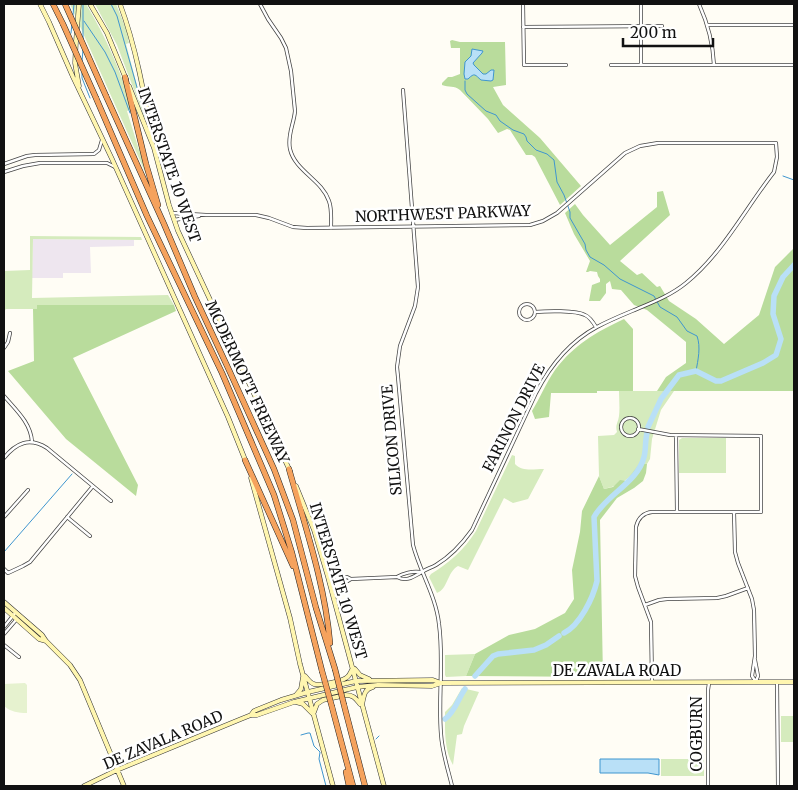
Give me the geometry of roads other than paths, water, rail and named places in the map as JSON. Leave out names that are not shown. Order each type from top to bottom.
[{"type":"highway","name":"MCDERMOTT FREEWAY","points":[[53,4],[64,24],[147,216],[222,373],[274,495],[302,587],[353,786]]},
{"type":"highway","name":"MCDERMOTT FREEWAY","points":[[65,4],[164,224],[194,297],[274,469],[293,520],[365,786]]},
{"type":"highway","points":[[125,77],[146,164],[164,224]]},
{"type":"highway","points":[[245,460],[302,587]]},
{"type":"highway","points":[[289,469],[325,603],[330,654]]},
{"type":"highway","points":[[340,735],[349,786]]},
{"type":"main road","points":[[40,4],[116,168],[229,420],[245,460],[290,618],[333,786]]},
{"type":"main road","points":[[79,4],[76,63],[80,91]]},
{"type":"main road","name":"INTERSTATE 10 WEST","points":[[90,4],[107,33],[154,148],[172,214],[187,251],[289,469],[314,530],[384,786]]},
{"type":"main road","points":[[120,4],[134,50],[154,148]]},
{"type":"main road","points":[[4,602],[39,639],[46,641],[70,665],[80,680],[124,786]]},
{"type":"main road","points":[[4,608],[16,616]]},
{"type":"main road","points":[[304,674],[312,683],[320,685],[346,678],[353,667],[360,675],[371,680]]},
{"type":"main road","points":[[294,696],[301,689],[304,674]]},
{"type":"main road","name":"DE ZAVALA ROAD","points":[[251,715],[254,711],[294,696],[356,680],[432,680],[441,683]]},
{"type":"main road","name":"DE ZAVALA ROAD","points":[[84,786],[117,770],[251,715],[257,715],[294,702],[357,687],[378,685],[432,686],[441,683],[794,682]]},
{"type":"main road","points":[[362,707],[366,691],[378,685]]},
{"type":"main road","points":[[314,715],[316,706],[323,700],[346,694],[354,697],[362,707]]},
{"type":"main road","points":[[294,702],[303,704],[314,715]]},
{"type":"street","points":[[260,4],[285,44],[290,63],[295,111],[289,136],[290,151],[298,165],[327,196],[331,208],[331,228]]},
{"type":"street","points":[[523,4],[524,65],[566,65]]},
{"type":"street","points":[[641,4],[642,65]]},
{"type":"street","points":[[699,4],[708,25],[714,65]]},
{"type":"street","points":[[708,25],[794,25]]},
{"type":"street","points":[[523,27],[662,26]]},
{"type":"street","points":[[611,65],[794,65]]},
{"type":"street","name":"SILICON DRIVE","points":[[403,90],[418,287],[415,306],[400,346],[397,367],[411,534],[416,556],[436,605],[438,617],[441,683],[440,735],[452,786]]},
{"type":"street","points":[[4,164],[35,155],[94,154],[99,150],[102,139]]},
{"type":"street","name":"NORTHWEST PARKWAY","points":[[172,214],[256,215],[293,227],[306,228],[530,225],[543,221],[562,208],[625,153],[640,146],[658,143],[776,143]]},
{"type":"street","name":"FARINON DRIVE","points":[[329,582],[346,582],[350,579],[397,578],[401,580],[416,576],[453,553],[472,530],[544,377],[563,352],[596,327],[664,297],[687,282],[709,262],[774,172],[777,157],[776,143]]},
{"type":"street","points":[[4,172],[40,163],[107,163],[116,168]]},
{"type":"street","name":"NORTHWEST PARKWAY","points":[[174,220],[206,215]]},
{"type":"street","points":[[527,304],[533,306],[535,312],[533,318],[527,320],[521,318],[518,312],[521,306],[527,304]]},
{"type":"street","points":[[535,312],[579,312],[592,320],[596,327]]},
{"type":"street","points":[[4,348],[10,333]]},
{"type":"street","points":[[4,396],[28,425],[32,442]]},
{"type":"street","points":[[631,418],[637,422],[638,429],[634,435],[628,436],[622,432],[621,425],[624,420],[631,418]]},
{"type":"street","points":[[638,429],[676,436],[761,436],[761,512],[647,512],[637,522],[635,576],[650,618],[652,630],[652,682]]},
{"type":"street","points":[[676,436],[677,511]]},
{"type":"street","points":[[4,458],[17,445],[32,442],[40,444],[111,501]]},
{"type":"street","points":[[4,569],[8,573],[30,562],[93,486]]},
{"type":"street","points":[[4,517],[28,490]]},
{"type":"street","points":[[734,512],[735,552],[752,599],[754,610],[755,656],[752,676],[756,682]]},
{"type":"street","points":[[67,517],[90,536]]},
{"type":"street","name":"FARINON DRIVE","points":[[328,576],[347,576],[350,579]]},
{"type":"street","points":[[645,605],[667,598],[722,598],[748,588]]},
{"type":"street","points":[[4,627],[16,616]]},
{"type":"street","points":[[4,634],[16,616]]},
{"type":"street","points":[[4,646],[19,657]]},
{"type":"street","name":"COGBURN","points":[[708,786],[709,682]]},
{"type":"street","points":[[777,682],[778,786]]},
{"type":"water","points":[[472,49],[483,51],[473,63],[483,74],[494,70],[493,80],[481,80],[474,75],[465,79],[465,62],[471,56]]},
{"type":"water","points":[[600,759],[659,759],[659,775],[648,773],[600,773]]},
{"type":"waterway","points":[[73,15],[74,4]]},
{"type":"waterway","points":[[83,4],[83,39]]},
{"type":"waterway","points":[[111,4],[117,16],[145,116]]},
{"type":"waterway","points":[[84,21],[105,52],[115,72],[130,113]]},
{"type":"waterway","points":[[71,33],[72,24]]},
{"type":"waterway","points":[[82,61],[83,50]]},
{"type":"waterway","points":[[82,73],[82,78],[90,98]]},
{"type":"waterway","points":[[465,81],[467,94],[486,111],[496,115],[500,121],[513,130],[524,134],[527,141],[536,150],[547,154],[554,160],[557,182],[564,195],[570,212],[570,218],[590,257],[604,265],[620,279],[654,296],[660,307],[677,317],[687,331],[697,336],[699,349],[696,371]]},
{"type":"waterway","points":[[783,176],[794,180]]},
{"type":"waterway","points":[[648,427],[661,399],[679,375],[696,371],[716,381],[721,381],[763,363],[776,355],[781,339],[773,314],[774,296],[783,277],[794,265]]},
{"type":"waterway","points":[[564,633],[580,618],[597,581],[594,517],[599,509],[629,481],[641,466],[645,454],[647,433]]},
{"type":"waterway","points":[[4,552],[72,474]]},
{"type":"waterway","points":[[475,676],[493,656],[534,650],[546,645],[559,636]]},
{"type":"waterway","points":[[445,719],[454,709],[465,689]]},
{"type":"waterway","points":[[301,735],[310,733],[314,746],[320,752],[319,759],[326,786]]},
{"type":"waterway","points":[[376,739],[379,736]]}]
